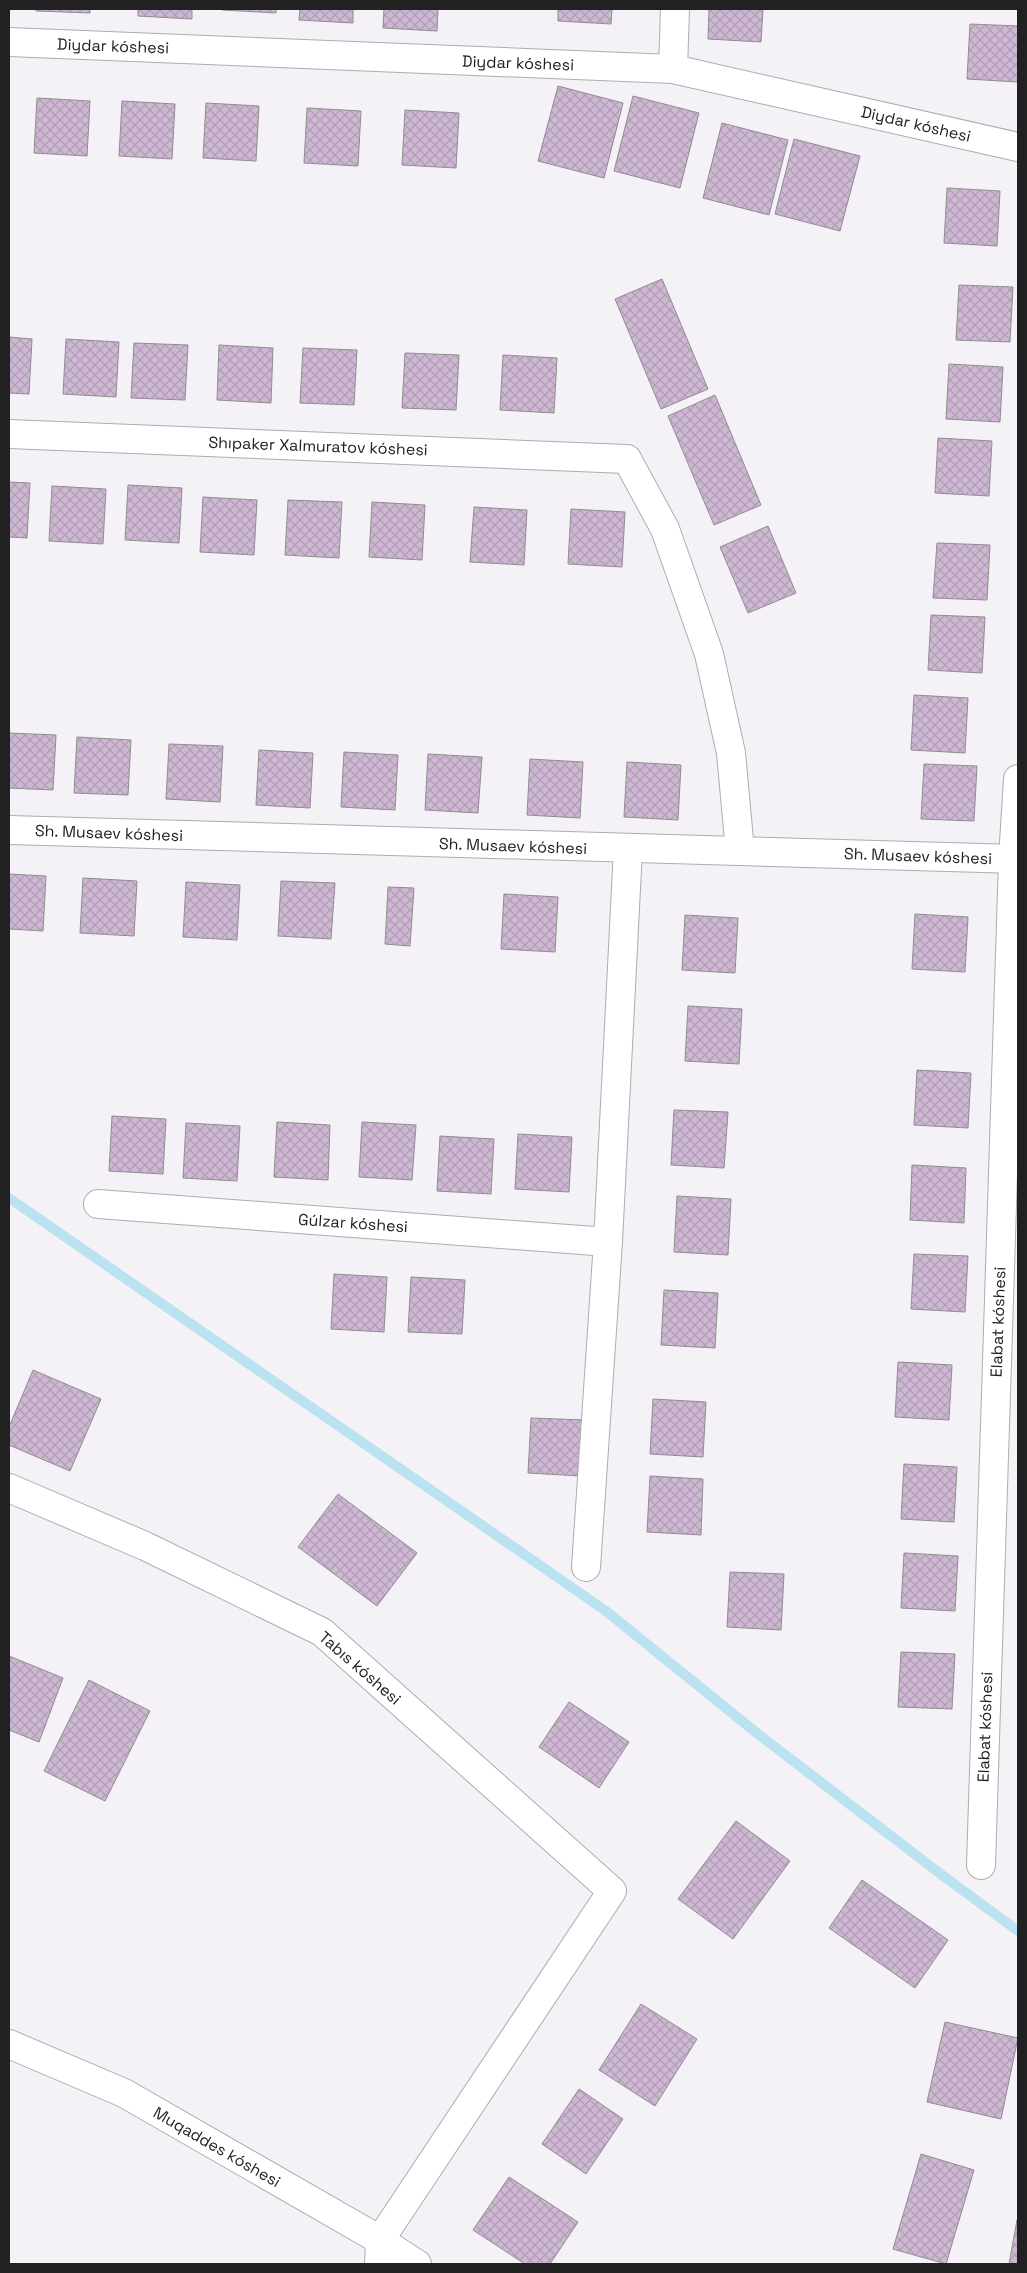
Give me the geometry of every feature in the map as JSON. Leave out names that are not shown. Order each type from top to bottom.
[{"type":"street","points":[[673,69],[675,9]]},
{"type":"street","name":"Diydar kóshesi","points":[[9,42],[673,69],[1018,147]]},
{"type":"street","name":"Shıpaker Xalmuratov kóshesi","points":[[9,434],[626,459],[665,529],[709,654],[731,753],[740,851]]},
{"type":"street","name":"Elabat kóshesi","points":[[981,1865],[1018,778]]},
{"type":"street","name":"Sh. Musaev kóshesi","points":[[9,830],[1015,859]]},
{"type":"street","points":[[586,1567],[608,1242],[628,849]]},
{"type":"street","name":"Gúlzar kóshesi","points":[[98,1204],[608,1242]]},
{"type":"street","name":"Tabıs kóshesi","points":[[9,1488],[144,1546],[322,1632],[612,1891],[380,2252]]},
{"type":"street","name":"Muqaddes kóshesi","points":[[9,2044],[124,2093],[380,2252],[417,2264]]},
{"type":"building","points":[[36,9],[90,9],[90,13],[36,11]]},
{"type":"building","points":[[138,9],[192,9],[192,19],[138,16]]},
{"type":"building","points":[[276,9],[276,13],[222,10]]},
{"type":"building","points":[[300,9],[353,9],[353,23],[299,20]]},
{"type":"building","points":[[384,9],[438,9],[437,31],[383,28]]},
{"type":"building","points":[[558,9],[612,9],[611,24],[558,21]]},
{"type":"building","points":[[709,9],[763,9],[761,42],[708,39]]},
{"type":"building","points":[[970,24],[1018,26],[1018,82],[967,79]]},
{"type":"building","points":[[558,86],[623,103],[604,178],[538,161]]},
{"type":"building","points":[[633,96],[699,113],[680,188],[614,171]]},
{"type":"building","points":[[37,98],[90,101],[87,156],[34,153]]},
{"type":"building","points":[[122,101],[175,104],[172,159],[119,156]]},
{"type":"building","points":[[206,103],[259,106],[256,161],[203,158]]},
{"type":"building","points":[[307,108],[361,111],[358,166],[304,163]]},
{"type":"building","points":[[405,110],[459,113],[456,168],[402,165]]},
{"type":"building","points":[[722,123],[788,140],[769,215],[703,198]]},
{"type":"building","points":[[794,139],[860,156],[840,231],[775,214]]},
{"type":"building","points":[[947,188],[1000,191],[997,246],[944,243]]},
{"type":"building","points":[[662,279],[708,389],[661,409],[615,299]]},
{"type":"building","points":[[959,285],[1013,287],[1010,342],[956,340]]},
{"type":"building","points":[[9,337],[32,339],[29,394],[9,393]]},
{"type":"building","points":[[66,339],[119,342],[116,397],[63,394]]},
{"type":"building","points":[[134,343],[188,345],[185,400],[131,398]]},
{"type":"building","points":[[219,345],[273,348],[271,403],[217,400]]},
{"type":"building","points":[[303,348],[357,350],[354,405],[300,403]]},
{"type":"building","points":[[405,353],[459,355],[456,410],[402,408]]},
{"type":"building","points":[[503,355],[557,358],[554,413],[500,410]]},
{"type":"building","points":[[949,364],[1003,367],[1000,422],[946,419]]},
{"type":"building","points":[[715,395],[761,505],[714,525],[668,416]]},
{"type":"building","points":[[938,438],[992,441],[989,496],[935,493]]},
{"type":"building","points":[[9,482],[30,483],[27,538],[9,537]]},
{"type":"building","points":[[128,485],[182,488],[179,543],[125,540]]},
{"type":"building","points":[[52,486],[106,489],[103,544],[49,541]]},
{"type":"building","points":[[203,497],[257,500],[254,555],[200,552]]},
{"type":"building","points":[[288,500],[342,502],[339,558],[285,555]]},
{"type":"building","points":[[372,502],[425,505],[422,560],[369,557]]},
{"type":"building","points":[[474,507],[527,510],[524,565],[470,562]]},
{"type":"building","points":[[571,509],[625,512],[622,567],[568,564]]},
{"type":"building","points":[[768,526],[796,593],[748,613],[720,547]]},
{"type":"building","points":[[937,543],[990,545],[987,600],[933,598]]},
{"type":"building","points":[[931,615],[985,617],[982,673],[928,670]]},
{"type":"building","points":[[914,695],[968,698],[965,753],[911,750]]},
{"type":"building","points":[[9,733],[56,735],[53,790],[9,788]]},
{"type":"building","points":[[77,737],[131,740],[128,795],[74,793]]},
{"type":"building","points":[[169,744],[223,746],[220,802],[166,799]]},
{"type":"building","points":[[259,750],[313,753],[310,808],[256,805]]},
{"type":"building","points":[[344,752],[398,755],[395,810],[341,807]]},
{"type":"building","points":[[428,754],[482,757],[478,813],[425,810]]},
{"type":"building","points":[[530,759],[583,762],[580,818],[527,815]]},
{"type":"building","points":[[627,762],[681,765],[678,820],[624,817]]},
{"type":"building","points":[[924,764],[977,766],[974,821],[921,819]]},
{"type":"building","points":[[9,874],[46,876],[43,931],[9,929]]},
{"type":"building","points":[[83,878],[137,881],[134,936],[80,933]]},
{"type":"building","points":[[281,881],[335,883],[331,939],[278,936]]},
{"type":"building","points":[[186,882],[240,885],[237,940],[183,937]]},
{"type":"building","points":[[388,887],[414,888],[410,946],[385,944]]},
{"type":"building","points":[[504,894],[558,897],[555,952],[501,949]]},
{"type":"building","points":[[915,914],[968,917],[965,972],[912,969]]},
{"type":"building","points":[[685,915],[738,918],[735,973],[682,970]]},
{"type":"building","points":[[688,1006],[742,1009],[739,1064],[685,1061]]},
{"type":"building","points":[[917,1070],[971,1073],[968,1128],[914,1125]]},
{"type":"building","points":[[674,1110],[728,1112],[724,1168],[671,1165]]},
{"type":"building","points":[[112,1116],[166,1119],[163,1174],[109,1171]]},
{"type":"building","points":[[277,1122],[330,1125],[328,1180],[274,1177]]},
{"type":"building","points":[[362,1122],[416,1125],[412,1180],[359,1177]]},
{"type":"building","points":[[186,1123],[240,1126],[237,1181],[183,1178]]},
{"type":"building","points":[[518,1134],[572,1137],[569,1192],[515,1189]]},
{"type":"building","points":[[440,1136],[494,1139],[491,1194],[437,1191]]},
{"type":"building","points":[[912,1165],[966,1168],[964,1223],[910,1220]]},
{"type":"building","points":[[677,1196],[731,1199],[728,1255],[674,1252]]},
{"type":"building","points":[[914,1254],[968,1256],[965,1312],[911,1309]]},
{"type":"building","points":[[334,1274],[387,1277],[384,1332],[331,1329]]},
{"type":"building","points":[[411,1277],[465,1280],[462,1334],[408,1332]]},
{"type":"building","points":[[664,1290],[718,1293],[715,1348],[661,1345]]},
{"type":"building","points":[[898,1362],[952,1365],[949,1420],[895,1417]]},
{"type":"building","points":[[33,1370],[101,1399],[70,1471],[9,1445],[9,1427]]},
{"type":"building","points":[[653,1399],[706,1402],[703,1457],[650,1454]]},
{"type":"building","points":[[531,1418],[585,1420],[581,1476],[528,1473]]},
{"type":"building","points":[[904,1464],[957,1467],[954,1522],[901,1519]]},
{"type":"building","points":[[650,1476],[703,1479],[701,1535],[647,1532]]},
{"type":"building","points":[[338,1494],[417,1553],[377,1606],[298,1547]]},
{"type":"building","points":[[904,1553],[958,1556],[955,1611],[901,1608]]},
{"type":"building","points":[[730,1572],[784,1574],[781,1630],[727,1627]]},
{"type":"building","points":[[901,1652],[955,1654],[952,1709],[898,1707]]},
{"type":"building","points":[[9,1656],[63,1678],[39,1742],[9,1730]]},
{"type":"building","points":[[89,1680],[150,1711],[105,1801],[44,1771]]},
{"type":"building","points":[[569,1702],[629,1742],[599,1788],[539,1747]]},
{"type":"building","points":[[736,1821],[790,1861],[733,1939],[678,1899]]},
{"type":"building","points":[[862,1880],[948,1940],[915,1988],[829,1928]]},
{"type":"building","points":[[641,2004],[697,2039],[655,2106],[599,2070]]},
{"type":"building","points":[[945,2022],[1018,2038],[1001,2119],[927,2102]]},
{"type":"building","points":[[579,2089],[623,2119],[586,2174],[542,2144]]},
{"type":"building","points":[[921,2154],[974,2170],[946,2264],[893,2249]]},
{"type":"building","points":[[509,2177],[578,2222],[550,2264],[525,2264],[473,2230]]},
{"type":"building","points":[[1017,2220],[1018,2264],[1009,2264]]},
{"type":"waterway","points":[[9,1198],[606,1611],[758,1734],[1018,1931]]}]
